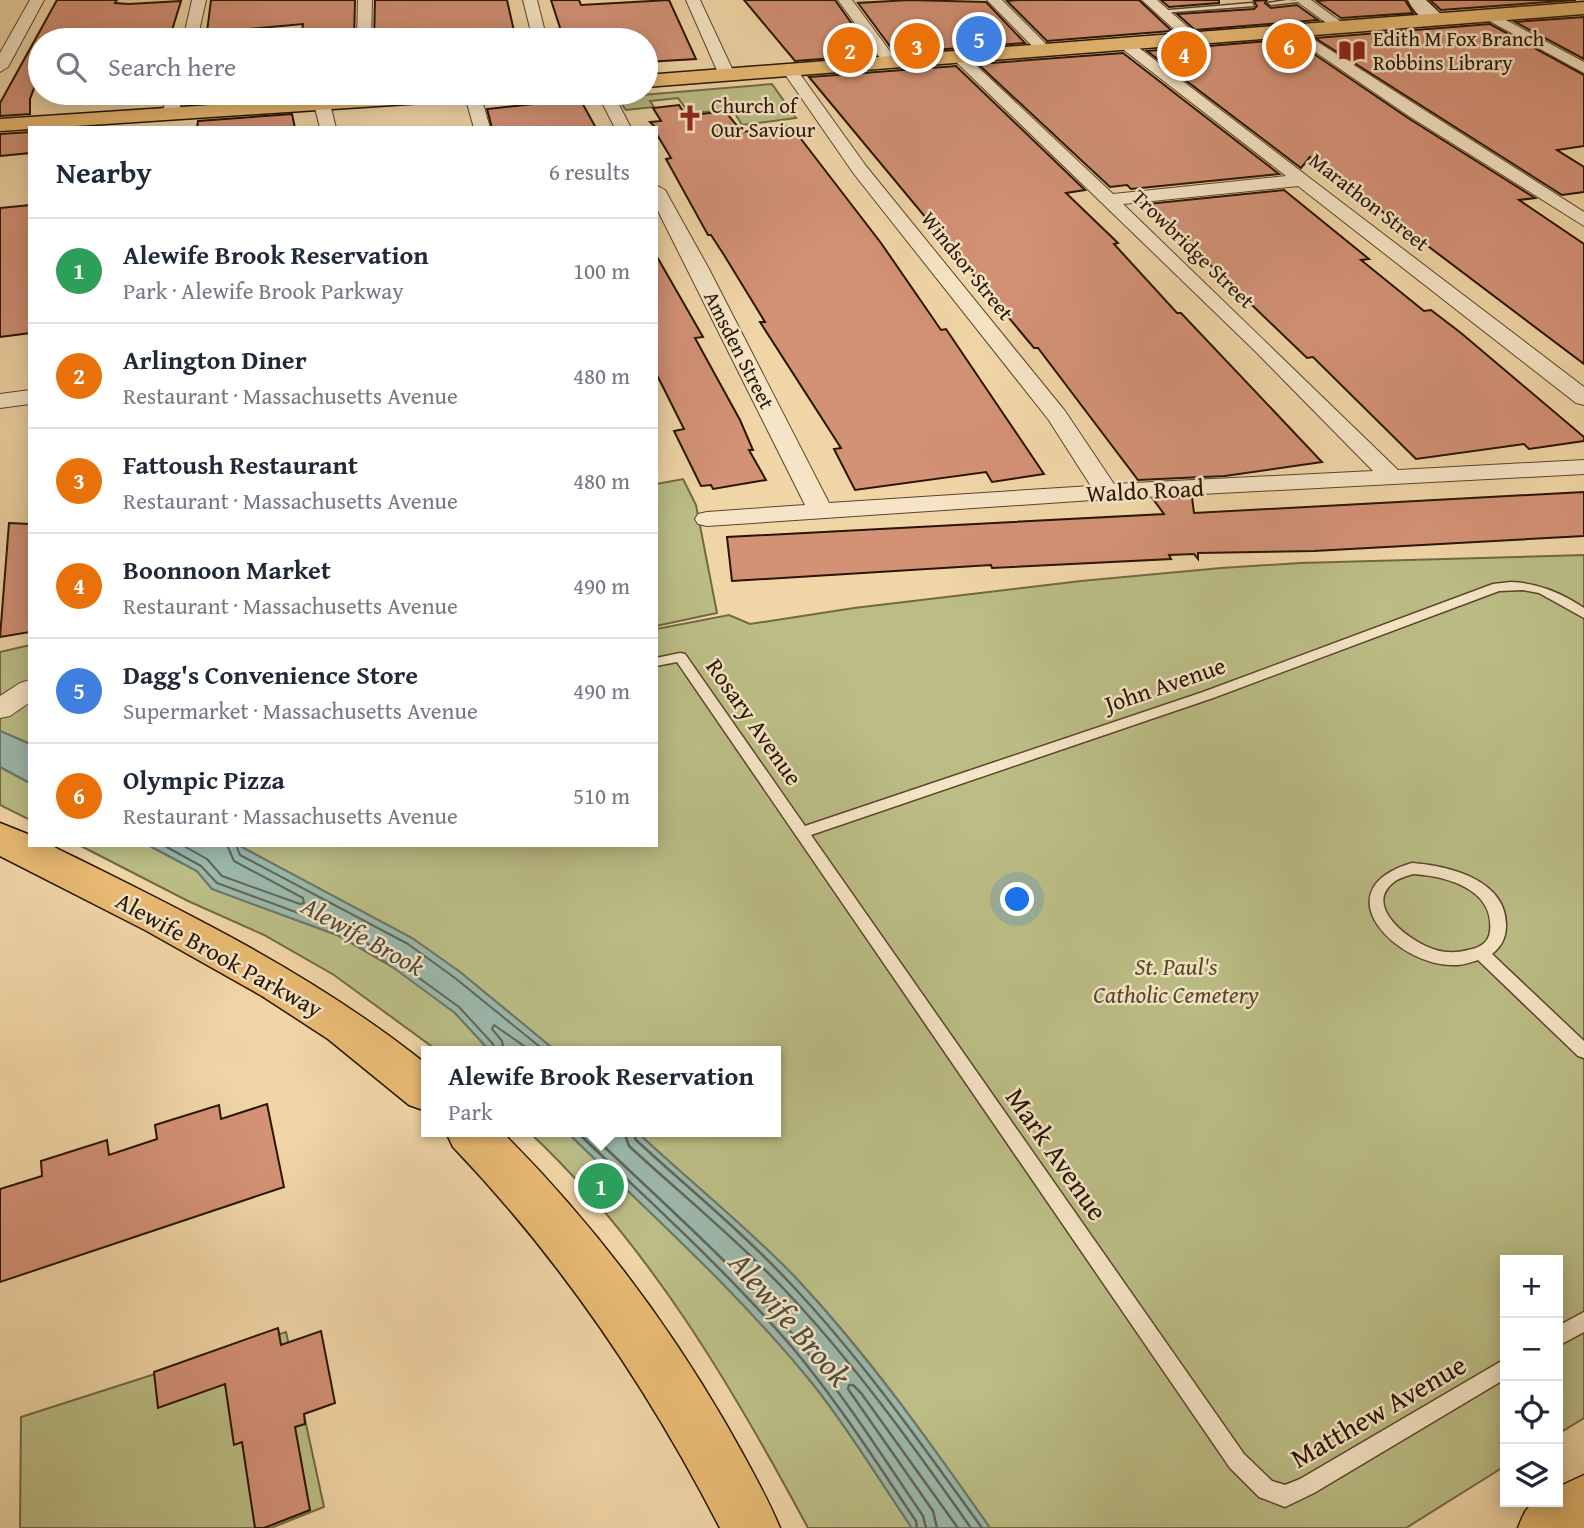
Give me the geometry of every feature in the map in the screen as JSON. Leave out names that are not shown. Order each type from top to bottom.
[{"type":"main road","points":[[1417,0],[1421,8],[1437,19]]},
{"type":"main road","points":[[658,80],[1584,8]]},
{"type":"main road","points":[[0,125],[115,123],[170,114],[307,105]]},
{"type":"main road","name":"Alewife Brook Parkway","points":[[0,838],[222,952],[293,993],[360,1038],[421,1087]]},
{"type":"main road","points":[[475,1137],[559,1228],[636,1331],[683,1404],[751,1528]]},
{"type":"main road","points":[[1547,1528],[1584,1504]]},
{"type":"street","points":[[0,67],[37,0]]},
{"type":"street","points":[[193,28],[199,0]]},
{"type":"street","points":[[364,28],[365,0]]},
{"type":"street","points":[[530,0],[537,28]]},
{"type":"street","points":[[693,0],[727,75]]},
{"type":"street","points":[[845,0],[890,62]]},
{"type":"street","points":[[994,0],[1044,50]]},
{"type":"street","points":[[1149,0],[1193,39]]},
{"type":"street","points":[[1303,1],[1341,27]]},
{"type":"street","points":[[1491,16],[1584,68]]},
{"type":"street","points":[[1294,31],[1415,113],[1584,220]]},
{"type":"street","name":"Marathon Street","points":[[1125,44],[1584,398]]},
{"type":"street","name":"Trowbridge Street","points":[[959,57],[1262,346],[1392,478]]},
{"type":"street","name":"Windsor Street","points":[[790,70],[860,170],[1057,416],[1107,492]]},
{"type":"street","points":[[170,114],[173,105]]},
{"type":"street","points":[[322,105],[328,126]]},
{"type":"street","points":[[475,105],[481,126]]},
{"type":"street","points":[[611,105],[622,126]]},
{"type":"street","points":[[1109,201],[1302,180]]},
{"type":"street","name":"Amsden Street","points":[[658,194],[820,510]]},
{"type":"street","points":[[0,401],[28,397]]},
{"type":"street","name":"Waldo Road","points":[[706,519],[1107,492],[1584,467]]},
{"type":"street","points":[[0,709],[28,690]]},
{"type":"lane","points":[[1270,3],[1303,1]]},
{"type":"lane","points":[[1161,11],[1252,5]]},
{"type":"lane","name":"John Avenue","points":[[804,832],[1208,695],[1497,587],[1518,585],[1540,588],[1556,594],[1584,614]]},
{"type":"lane","name":"Rosary Avenue","points":[[658,662],[680,657],[804,832]]},
{"type":"lane","name":"Mark Avenue","points":[[804,832],[993,1111],[1237,1461],[1266,1490],[1277,1495]]},
{"type":"lane","points":[[1412,868],[1433,868],[1456,875],[1480,889],[1494,905],[1501,922],[1496,942],[1482,954],[1455,959],[1430,955],[1409,946],[1393,935],[1381,921],[1375,902],[1378,886],[1393,873],[1412,868]]},
{"type":"lane","points":[[1482,954],[1584,1051]]},
{"type":"lane","points":[[1563,1334],[1584,1321]]},
{"type":"lane","name":"Matthew Avenue","points":[[1277,1495],[1285,1496],[1307,1486],[1500,1371]]},
{"type":"green space","points":[[772,84],[796,118],[742,125],[733,110],[689,113],[678,98],[658,100],[658,94]]},
{"type":"green space","points":[[623,105],[654,107],[626,110]]},
{"type":"green space","points":[[683,479],[696,505],[717,613],[658,626],[658,484]]},
{"type":"green space","name":"St. Paul's Catholic Cemetery","points":[[1584,555],[1584,1418],[1563,1431],[1563,1255],[1500,1255],[1500,1469],[1406,1528],[990,1528],[897,1399],[821,1306],[756,1239],[643,1137],[781,1137],[781,1046],[550,1046],[460,972],[412,938],[242,847],[658,847],[658,629],[729,615],[750,624],[854,608],[1081,581],[1300,563]]},
{"type":"green space","points":[[28,645],[28,743],[0,731],[0,652]]},
{"type":"green space","points":[[0,767],[28,782],[28,819],[0,805]]},
{"type":"green space","points":[[83,847],[152,847],[197,871],[212,889],[337,935],[406,975],[455,1013],[485,1046],[431,1046],[334,975],[264,935],[188,901]]},
{"type":"green space","points":[[534,1137],[572,1137],[724,1285],[784,1349],[826,1400],[912,1528],[808,1528],[749,1422],[684,1318],[612,1220]]},
{"type":"green space","points":[[286,1332],[324,1507],[271,1528],[20,1528],[21,1417]]},
{"type":"water","points":[[0,731],[28,743],[28,782],[0,767]]},
{"type":"water","name":"Alewife Brook","points":[[152,847],[242,847],[412,938],[460,972],[550,1046],[485,1046],[455,1013],[383,960],[337,935],[212,889],[197,871]]},
{"type":"water","name":"Alewife Brook","points":[[572,1137],[643,1137],[756,1239],[794,1276],[872,1367],[990,1528],[912,1528],[839,1418],[812,1383],[784,1349],[693,1254]]},
{"type":"building","points":[[57,0],[117,0],[115,3],[129,4],[181,1],[173,28],[42,28]]},
{"type":"building","points":[[211,0],[355,0],[354,28],[302,28],[303,24],[260,28],[208,28]]},
{"type":"building","points":[[375,0],[507,0],[513,28],[374,28]]},
{"type":"building","points":[[551,0],[579,0],[581,5],[669,0],[696,59],[658,61],[658,28],[560,28]]},
{"type":"building","points":[[744,0],[835,0],[874,55],[795,61]]},
{"type":"building","points":[[909,0],[986,2],[1025,43],[895,53],[858,3]]},
{"type":"building","points":[[1139,0],[1172,31],[1047,41],[1007,1]]},
{"type":"building","points":[[1161,0],[1219,0],[1219,3],[1169,7]]},
{"type":"building","points":[[1267,0],[1265,3],[1271,8],[1297,5],[1318,20],[1195,30],[1177,14],[1254,9],[1257,6],[1254,1]]},
{"type":"building","points":[[1405,0],[1413,13],[1341,18],[1317,1]]},
{"type":"building","points":[[1430,0],[1576,0],[1441,10]]},
{"type":"building","points":[[1584,17],[1584,59],[1515,22]]},
{"type":"building","points":[[1490,24],[1584,75],[1584,146],[1557,150],[1584,167],[1584,192],[1562,195],[1315,38]]},
{"type":"building","points":[[1292,39],[1408,118],[1535,198],[1519,200],[1584,244],[1584,364],[1310,157],[1301,168],[1147,51]]},
{"type":"building","points":[[28,52],[30,114],[0,116],[0,103]]},
{"type":"building","points":[[1123,53],[1279,174],[1131,189],[1127,185],[1110,187],[978,64]]},
{"type":"building","points":[[956,66],[1085,190],[1066,193],[1118,243],[1114,244],[1177,313],[1181,313],[1322,462],[1225,476],[1138,480],[1038,348],[1034,348],[809,77]]},
{"type":"building","points":[[524,105],[583,105],[595,126],[491,126],[487,109]]},
{"type":"building","points":[[679,105],[686,116],[725,111],[742,132],[791,126],[881,243],[941,330],[946,329],[1044,474],[992,482],[986,472],[855,490],[834,449],[841,448],[760,322],[765,322],[711,235],[708,235],[666,159],[671,158],[658,136],[658,126],[650,122],[661,121],[653,108]]},
{"type":"building","points":[[292,114],[295,126],[197,126],[198,121]]},
{"type":"building","points":[[28,132],[28,153],[0,156],[0,134]]},
{"type":"building","points":[[1284,190],[1369,259],[1361,260],[1424,311],[1431,310],[1461,333],[1584,437],[1584,441],[1529,449],[1524,444],[1416,459],[1313,357],[1307,358],[1147,204]]},
{"type":"building","points":[[28,205],[28,333],[0,337],[0,208]]},
{"type":"building","points":[[658,258],[703,337],[695,338],[740,420],[753,450],[749,450],[766,480],[713,489],[711,485],[701,486],[674,431],[684,429],[658,377]]},
{"type":"building","points":[[1584,492],[1584,536],[1314,551],[1198,553],[1198,559],[1194,554],[1169,555],[1171,559],[992,568],[991,565],[732,581],[727,537],[1164,514],[1153,499],[1192,497],[1194,513]]},
{"type":"building","points":[[9,523],[28,524],[28,632],[0,637]]},
{"type":"building","points":[[267,1104],[284,1187],[0,1282],[0,1189],[42,1176],[41,1161],[107,1140],[109,1155],[157,1139],[155,1125],[219,1105],[221,1119]]},
{"type":"building","points":[[278,1328],[281,1345],[321,1331],[335,1403],[304,1414],[305,1424],[295,1427],[310,1510],[264,1528],[255,1528],[242,1442],[234,1445],[225,1384],[158,1408],[154,1372]]},
{"type":"place","name":"Dagg's Convenience Store","points":[[979,39]]},
{"type":"place","name":"Fattoush Restaurant","points":[[917,46]]},
{"type":"place","name":"Olympic Pizza","points":[[1289,46]]},
{"type":"place","name":"Arlington Diner","points":[[850,50]]},
{"type":"place","name":"Edith M Fox Branch Robbins Library","points":[[1352,51]]},
{"type":"place","name":"Boonnoon Market","points":[[1184,54]]},
{"type":"place","name":"Church of Our Saviour","points":[[690,118]]},
{"type":"place","name":"Alewife Brook Reservation","points":[[601,1186]]}]
